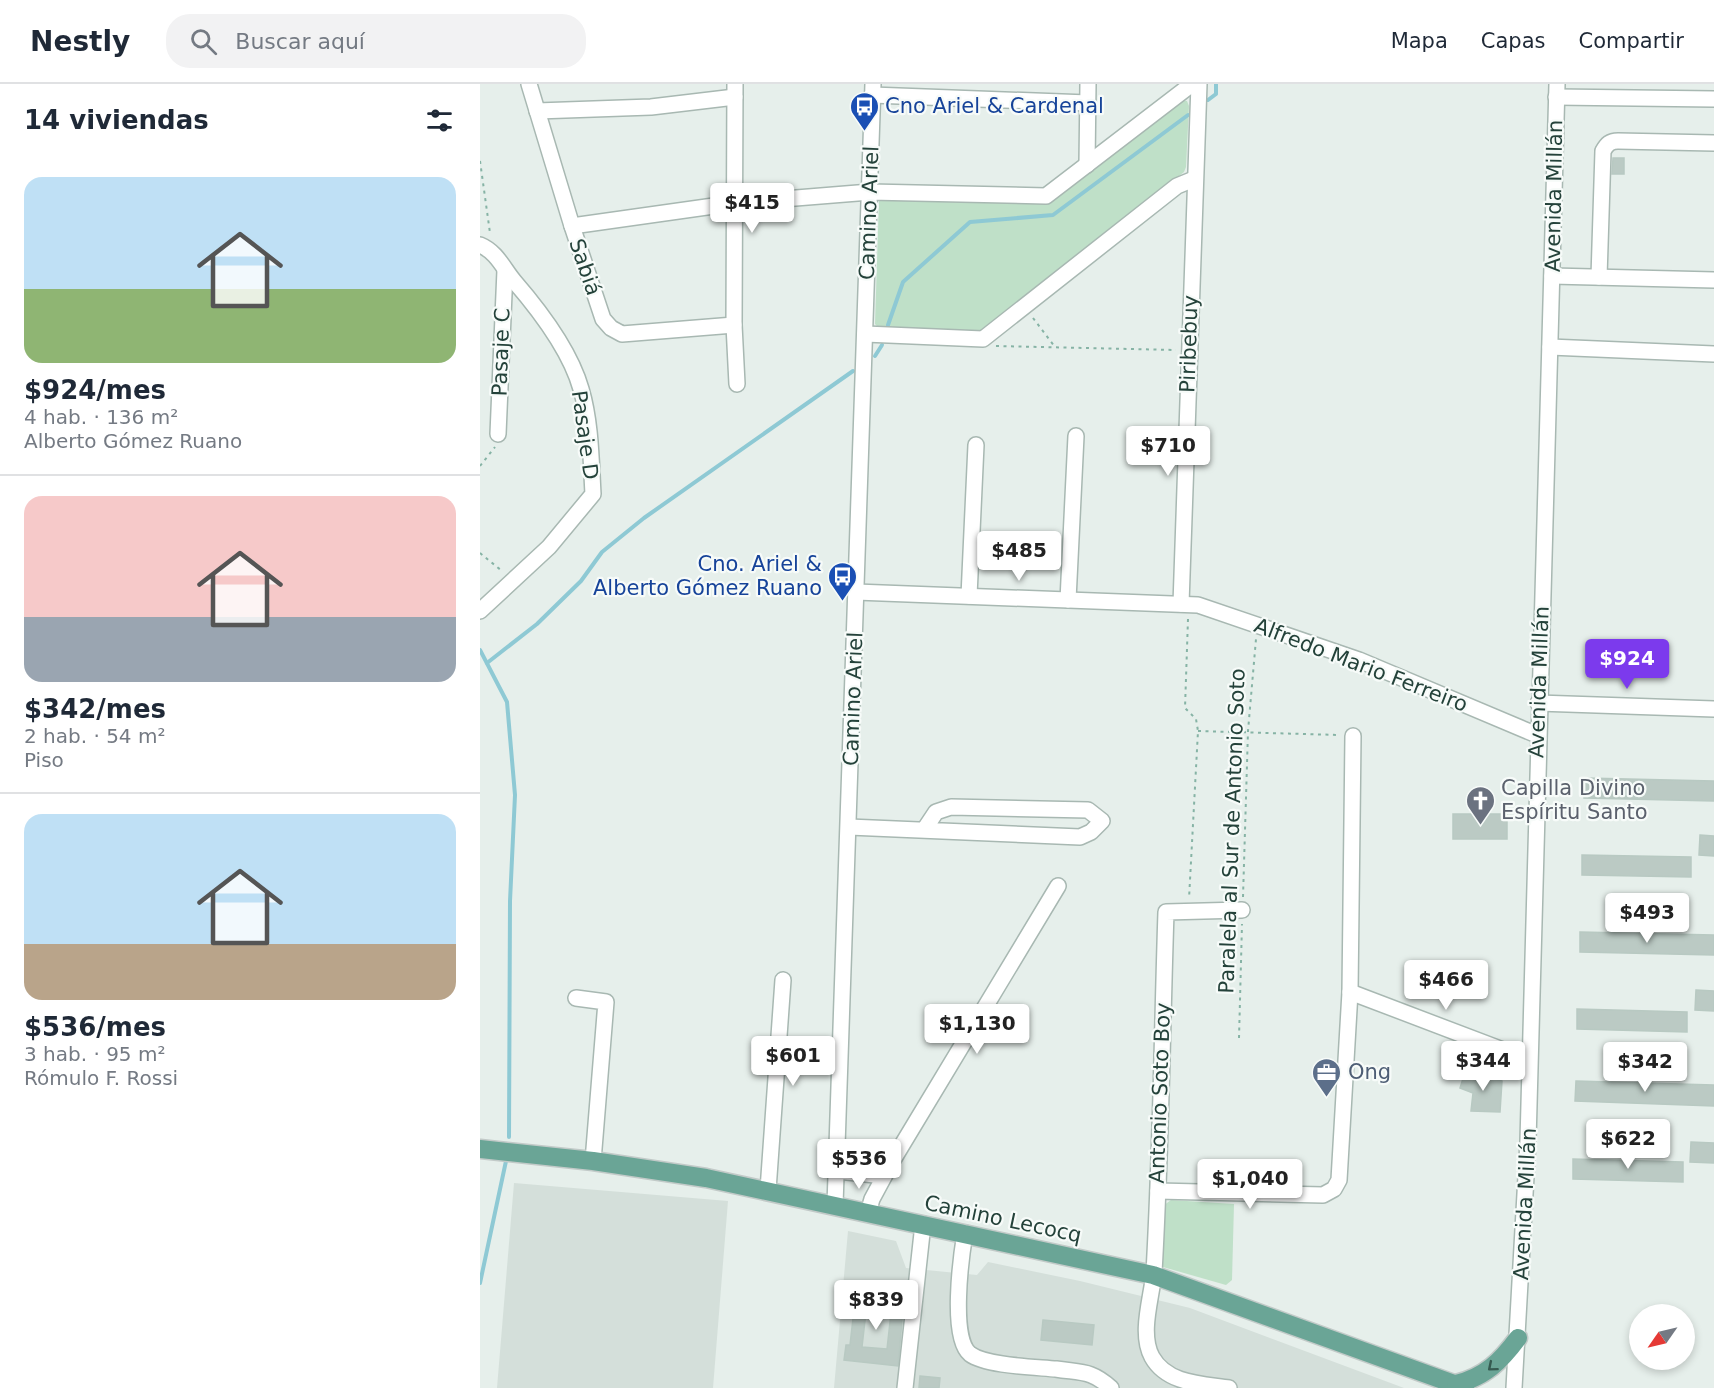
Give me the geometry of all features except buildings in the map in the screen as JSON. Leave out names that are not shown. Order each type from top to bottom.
[{"type":"main road","name":"Camino Lecocq","points":[[480,1149],[592,1161],[768,1190],[1154,1275],[1461,1386]]},
{"type":"main road","points":[[1461,1386],[1484,1374],[1506,1354],[1518,1338]]},
{"type":"street","name":"Sabiá","points":[[529,84],[603,319],[611,328],[622,334],[734,325]]},
{"type":"street","points":[[1087,165],[1088,84]]},
{"type":"street","points":[[572,226],[735,203],[870,192],[1039,196],[1052,192],[1192,84]]},
{"type":"street","name":"Piribebuy","points":[[1181,604],[1199,84]]},
{"type":"street","points":[[872,89],[983,91],[1088,103]]},
{"type":"street","name":"Camino Ariel","points":[[835,1205],[838,1171],[872,89]]},
{"type":"street","points":[[537,111],[651,107],[735,91],[734,325],[737,384]]},
{"type":"street","points":[[1557,91],[1714,99]]},
{"type":"street","name":"Avenida Millán","points":[[1514,1388],[1528,1141],[1537,735],[1557,91]]},
{"type":"street","points":[[1599,277],[1603,151],[1610,141],[1714,143]]},
{"type":"street","points":[[865,334],[983,339],[1177,186],[1194,179]]},
{"type":"street","name":"Pasaje D","points":[[480,612],[549,547],[593,494],[588,418],[581,388],[563,351],[530,299],[486,248]]},
{"type":"street","name":"Pasaje C","points":[[498,434],[505,270]]},
{"type":"street","points":[[1552,276],[1714,280]]},
{"type":"street","points":[[1550,347],[1714,354]]},
{"type":"street","points":[[1068,600],[1076,436]]},
{"type":"street","points":[[969,597],[976,445]]},
{"type":"street","name":"Alfredo Mario Ferreiro","points":[[856,592],[1198,605],[1380,668],[1537,735]]},
{"type":"street","points":[[1538,703],[1714,709]]},
{"type":"street","points":[[1158,1191],[1323,1195],[1334,1189],[1339,1180],[1350,993],[1353,736]]},
{"type":"street","points":[[849,827],[1080,837],[1091,832],[1102,820],[1088,810],[1082,809],[951,807],[936,812],[924,830]]},
{"type":"street","points":[[868,1213],[884,1176],[1058,886]]},
{"type":"street","points":[[1188,911],[1242,910]]},
{"type":"street","name":"Antonio Soto Boy","points":[[1188,911],[1166,912],[1158,1191],[1154,1275],[1146,1342],[1153,1358],[1176,1379],[1229,1388]]},
{"type":"street","points":[[768,1190],[783,980]]},
{"type":"street","points":[[1350,993],[1529,1060]]},
{"type":"street","points":[[576,998],[606,1002],[592,1161]]},
{"type":"street","points":[[838,1171],[884,1176]]},
{"type":"street","points":[[906,1388],[923,1224]]},
{"type":"street","points":[[964,1233],[959,1273],[961,1337],[966,1349],[982,1360],[1096,1375],[1111,1388]]},
{"type":"path","points":[[480,161],[486,248]]},
{"type":"path","points":[[1025,308],[1055,347]]},
{"type":"path","points":[[983,339],[993,346],[1189,350]]},
{"type":"path","points":[[480,466],[495,447],[498,434]]},
{"type":"path","points":[[480,553],[514,581]]},
{"type":"path","points":[[1181,604],[1190,623],[1185,708],[1196,719],[1198,731],[1188,911]]},
{"type":"path","name":"Paralela al Sur de Antonio Soto","points":[[1239,1038],[1248,731],[1257,626]]},
{"type":"path","points":[[1198,731],[1353,736]]},
{"type":"shaded area","points":[[514,1183],[728,1201],[713,1388],[497,1388]]},
{"type":"shaded area","points":[[848,1231],[896,1241],[906,1268],[977,1275],[988,1262],[1080,1281],[1190,1308],[1404,1388],[834,1388]]},
{"type":"green space","points":[[1181,100],[1187,101],[1189,106],[1184,172],[984,331],[881,330],[875,324],[879,200],[1039,203]]},
{"type":"green space","points":[[1171,1200],[1234,1204],[1232,1280],[1226,1285],[1163,1267],[1160,1262],[1163,1206]]},
{"type":"waterway","points":[[1208,100],[1216,94],[1216,84]]},
{"type":"waterway","points":[[888,325],[903,282],[970,222],[1053,215],[1188,115]]},
{"type":"waterway","points":[[875,356],[882,345]]},
{"type":"waterway","points":[[487,663],[537,624],[581,581],[602,552],[644,518],[853,371]]},
{"type":"waterway","points":[[480,650],[507,702],[515,795],[510,901],[509,1137]]},
{"type":"waterway","points":[[480,1283],[506,1161]]},
{"type":"place","name":"Cno Ariel & Cardenal","points":[[864,132]]},
{"type":"place","name":"Cno. Ariel & Alberto Gómez Ruano","points":[[843,602]]},
{"type":"place","name":"Capilla Divino Espíritu Santo","points":[[1480,826]]},
{"type":"place","name":"Ong","points":[[1327,1098]]}]
